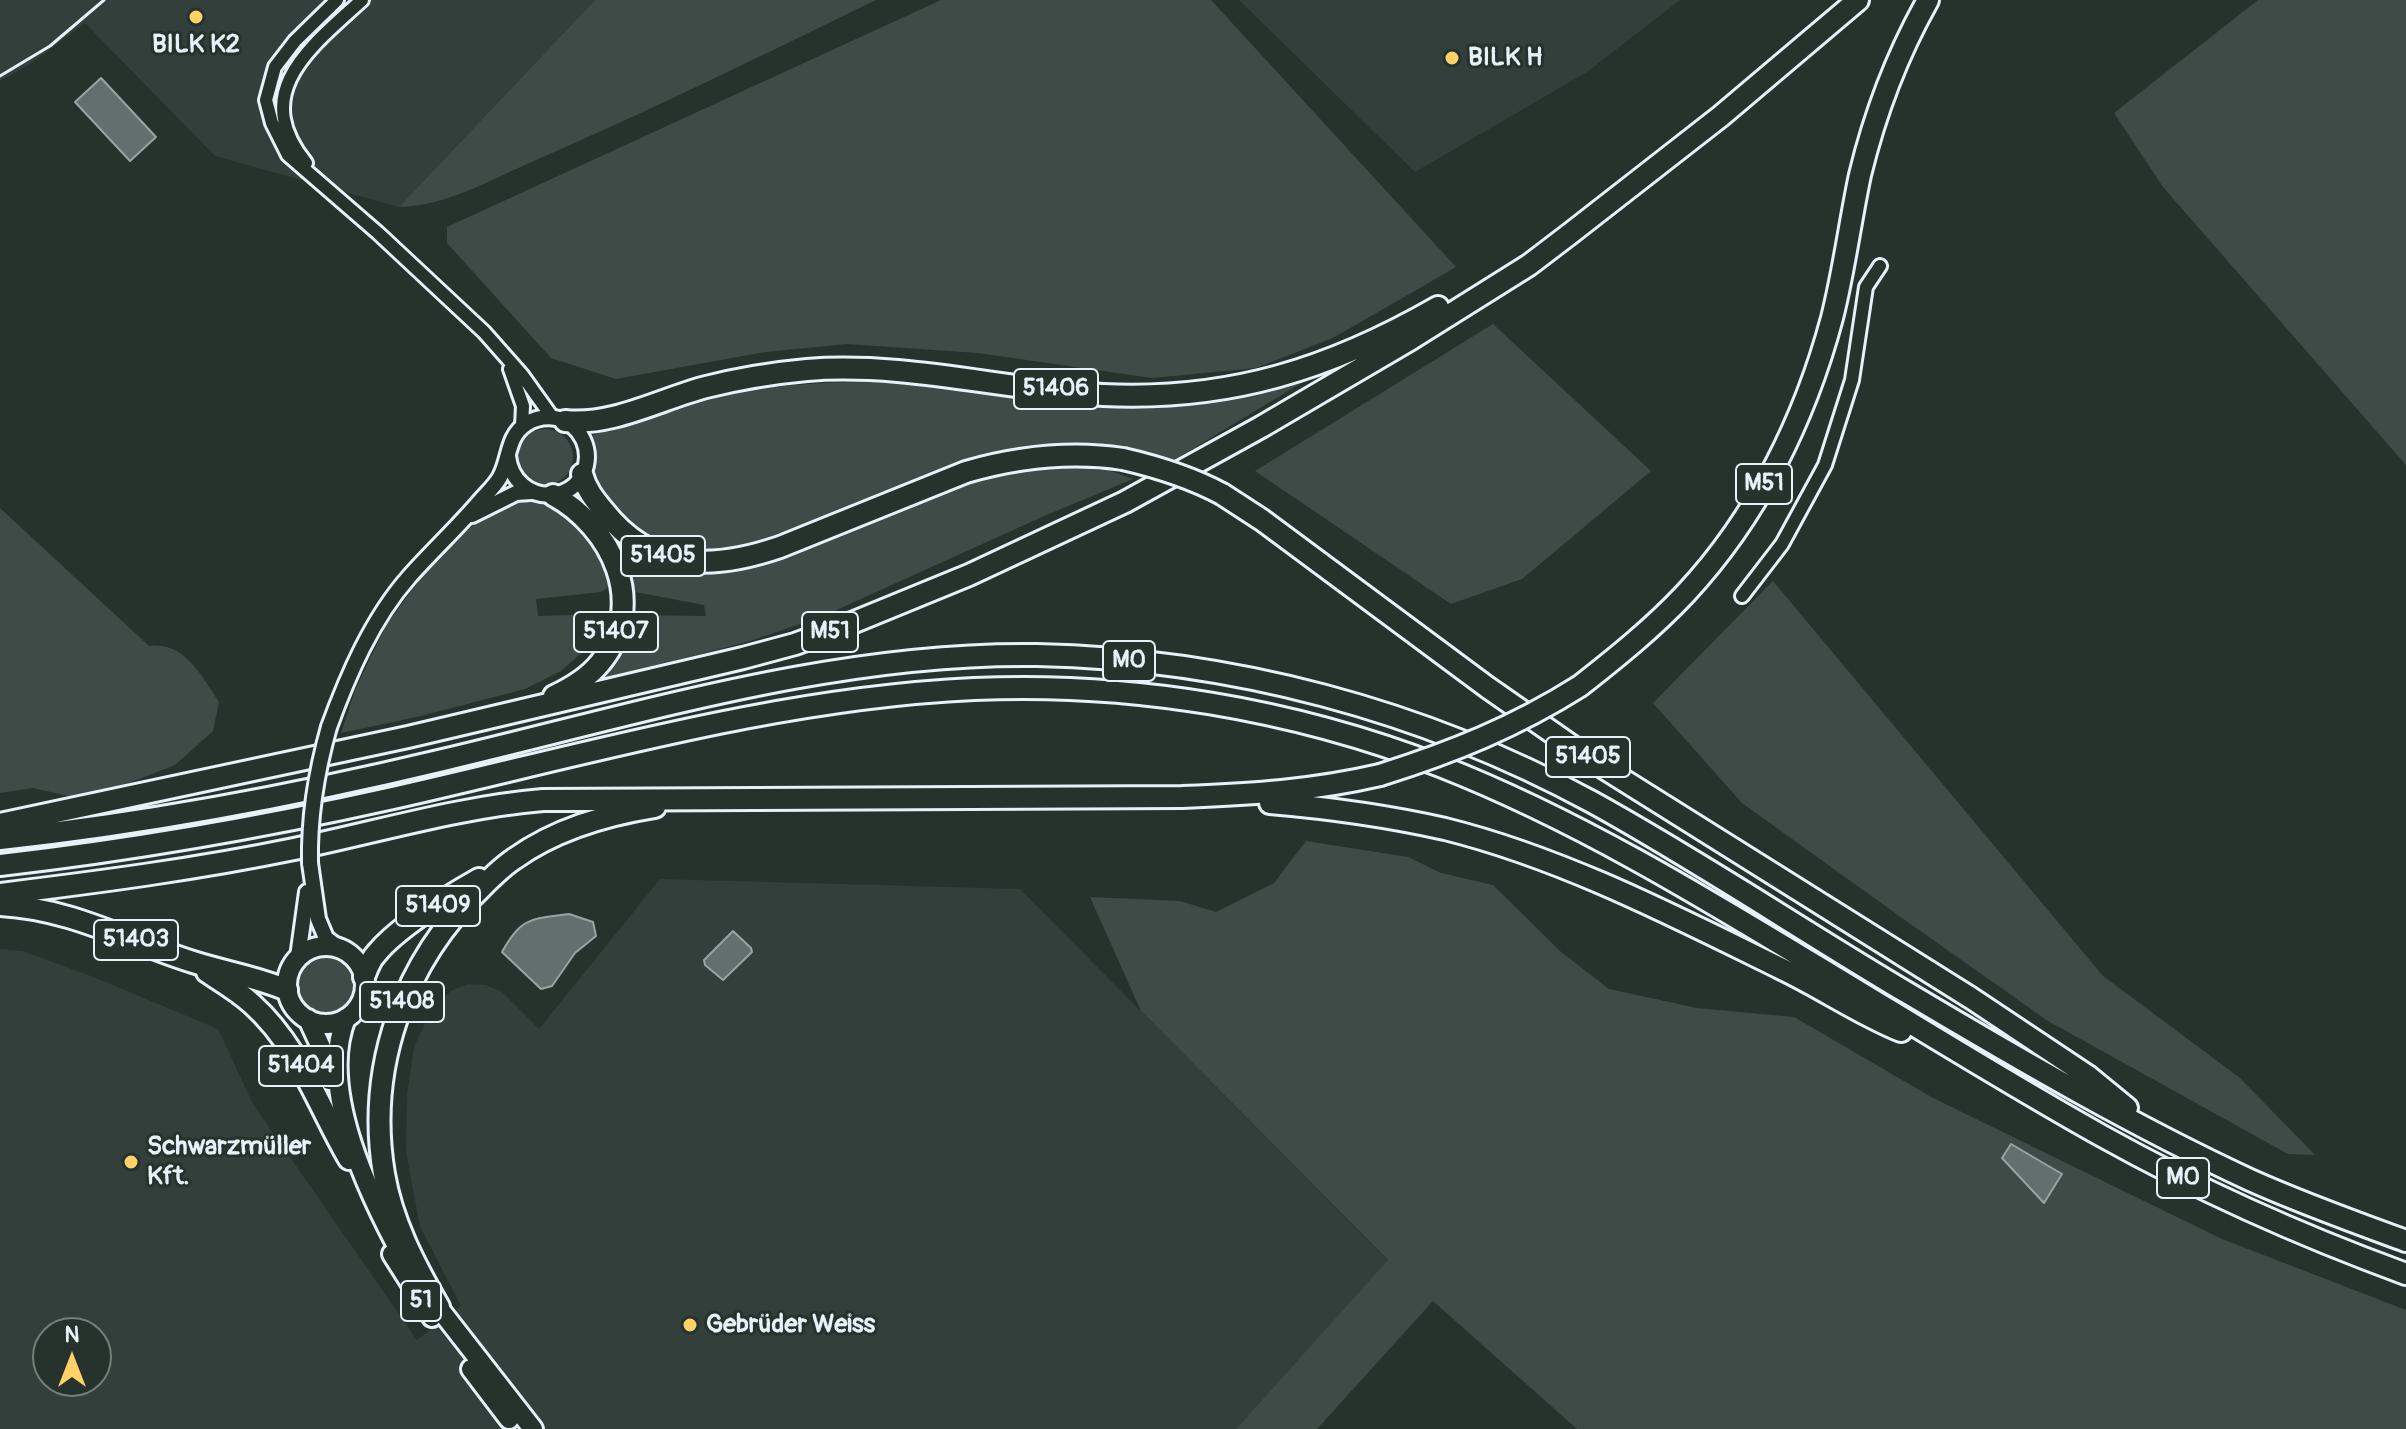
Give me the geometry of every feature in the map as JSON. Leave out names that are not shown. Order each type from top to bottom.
[{"type":"highway","name":"M51","points":[[518,712],[795,644],[969,575],[1168,479],[1388,353],[1529,265],[1721,116],[1858,0]]},
{"type":"highway","name":"M51","points":[[1182,797],[1326,787],[1380,775],[1488,737],[1580,686],[1630,647],[1686,592],[1735,531],[1785,446],[1806,399],[1832,317],[1875,121],[1905,39],[1928,0]]},
{"type":"highway","name":"51406","points":[[559,419],[583,423],[718,385],[804,370],[842,368],[916,372],[1101,395],[1188,393],[1228,388],[1272,379],[1334,359],[1390,334],[1454,297],[1529,265]]},
{"type":"highway","name":"51405","points":[[582,474],[585,487],[627,536],[668,558],[711,564],[780,547],[966,472],[998,463],[1071,455],[1123,459],[1192,479],[1262,520],[1487,687],[1596,763],[1971,998],[2088,1076],[2161,1137]]},
{"type":"highway","name":"51407","points":[[518,712],[573,687],[600,664],[621,620],[622,586],[616,562],[581,512],[553,495]]},
{"type":"highway","name":"M0","points":[[0,839],[122,824],[278,796],[804,676],[881,665],[1035,655],[1187,668],[1252,679],[1345,701],[1449,735],[1518,765],[1648,834],[1903,990],[2161,1137],[2257,1183],[2406,1241]]},
{"type":"highway","name":"M0","points":[[0,865],[169,843],[286,821],[683,731],[840,703],[972,689],[1039,688],[1126,693],[1241,709],[1330,730],[1439,766],[1508,796],[1646,866],[2103,1137],[2258,1214],[2406,1274]]},
{"type":"highway","points":[[0,824],[518,712]]},
{"type":"highway","points":[[0,894],[224,862],[499,803],[587,798],[1182,797],[1301,806],[1390,818],[1447,830],[1522,854],[1669,915],[1785,970],[1892,1027],[1970,1059]]},
{"type":"highway","name":"51408","points":[[439,1307],[409,1254],[390,1203],[379,1121],[383,1069],[397,1016],[423,958],[457,911],[507,864],[555,835],[607,816],[714,798]]},
{"type":"highway","name":"51409","points":[[364,977],[374,956],[389,941],[459,891],[507,864]]},
{"type":"highway","name":"51403","points":[[0,905],[43,909],[79,919],[192,962],[287,990]]},
{"type":"highway","name":"51404","points":[[192,962],[252,1004],[279,1033],[300,1065],[349,1159]]},
{"type":"main road","points":[[287,990],[287,978],[298,957],[319,946],[342,950],[360,966],[364,977]]},
{"type":"main road","name":"51","points":[[364,977],[363,995],[354,1012],[346,1018],[339,1043],[339,1083],[358,1159],[373,1198],[406,1263],[533,1429]]},
{"type":"main road","name":"51","points":[[287,990],[294,1007],[308,1019],[325,1056],[349,1159],[375,1220],[414,1290],[517,1429]]},
{"type":"main road","points":[[308,1019],[327,1024],[346,1018]]},
{"type":"street","points":[[337,0],[295,41],[275,67],[266,100],[272,123],[288,155],[443,292],[484,332],[559,419],[574,427],[585,444],[587,461],[582,474],[569,489],[553,495],[516,493],[465,519]]},
{"type":"street","points":[[323,184],[296,152],[284,122],[282,102],[292,71],[306,51],[362,0]]},
{"type":"street","points":[[1742,596],[1782,544],[1825,465],[1852,380],[1866,287],[1880,266]]},
{"type":"street","points":[[342,950],[326,938],[318,919],[310,863],[309,826],[314,786],[329,727],[346,682],[373,630],[407,579],[500,478],[511,442],[522,426],[523,406],[504,355]]},
{"type":"street","name":"51406","points":[[522,426],[536,419],[559,419]]},
{"type":"street","points":[[508,456],[515,478],[531,492]]},
{"type":"street","points":[[298,957],[310,863]]},
{"type":"shaded area","points":[[0,0],[595,0],[399,207],[215,156],[85,23],[30,64],[0,81]]},
{"type":"shaded area","points":[[595,0],[876,0],[486,183],[434,202],[399,207]]},
{"type":"shaded area","points":[[941,0],[1211,0],[1456,267],[1333,338],[1256,368],[1152,378],[978,353],[847,344],[765,352],[616,379],[551,358],[447,243],[447,227]]},
{"type":"shaded area","points":[[1239,0],[1680,0],[1587,72],[1415,172]]},
{"type":"shaded area","points":[[2258,0],[2406,0],[2406,465],[2163,187],[2114,113]]},
{"type":"shaded area","points":[[101,78],[156,137],[130,161],[75,102]]},
{"type":"shaded area","points":[[1493,324],[1651,471],[1522,579],[1451,604],[1255,471]]},
{"type":"shaded area","points":[[1318,373],[1174,460],[1109,446],[1048,445],[969,461],[734,550],[688,553],[652,538],[607,501],[590,478],[595,450],[591,436],[686,403],[737,392],[812,384],[885,382],[1061,402],[1162,405],[1228,399]]},
{"type":"shaded area","points":[[545,429],[565,437],[573,457],[565,477],[545,485],[525,477],[517,457],[525,437]]},
{"type":"shaded area","points":[[1036,466],[1108,470],[1133,479],[821,617],[750,641],[582,685],[627,615],[706,616],[704,605],[630,591],[624,559],[595,514],[645,559],[673,568],[723,573],[776,559],[966,482]]},
{"type":"shaded area","points":[[523,500],[561,506],[578,521],[606,564],[609,587],[601,592],[536,599],[538,616],[601,614],[603,625],[588,647],[561,671],[525,689],[341,733],[355,690],[386,625],[429,567],[458,535],[490,515]]},
{"type":"shaded area","points":[[0,508],[149,646],[173,649],[191,663],[206,682],[219,702],[213,731],[175,765],[116,788],[73,797],[33,788],[0,793]]},
{"type":"shaded area","points":[[1773,581],[2103,976],[2240,1078],[2315,1155],[2288,1154],[2048,1021],[1742,803],[1653,703]]},
{"type":"shaded area","points":[[1306,841],[1408,857],[1441,873],[1493,885],[1560,951],[1609,989],[1697,1008],[1794,1017],[1933,1098],[2222,1239],[2406,1310],[2406,1429],[1577,1429],[1433,1301],[1317,1429],[1236,1429],[1388,1260],[1141,1011],[1090,897],[1180,901],[1216,912],[1274,883]]},
{"type":"shaded area","points":[[660,879],[1020,889],[1388,1261],[1236,1429],[0,1429],[0,949],[23,951],[218,1029],[253,1104],[417,1340],[461,1306],[420,1226],[406,1152],[407,1094],[414,1047],[433,1007],[451,991],[468,984],[486,985],[502,992],[539,1029]]},
{"type":"shaded area","points":[[569,914],[593,922],[596,936],[575,953],[552,986],[541,989],[502,952],[515,932],[528,922]]},
{"type":"shaded area","points":[[733,931],[752,952],[723,980],[705,965],[704,960]]},
{"type":"shaded area","points":[[325,958],[345,966],[353,986],[345,1006],[325,1014],[305,1006],[297,986],[305,966]]},
{"type":"shaded area","points":[[2011,1144],[2062,1174],[2044,1203],[2002,1158]]},
{"type":"railway","points":[[0,76],[50,46],[104,0]]},
{"type":"place","name":"BILK K2","points":[[196,17]]},
{"type":"place","name":"BILK H","points":[[1452,58]]},
{"type":"place","name":"Schwarzmüller Kft.","points":[[131,1162]]},
{"type":"place","name":"Gebrüder Weiss","points":[[690,1325]]}]
